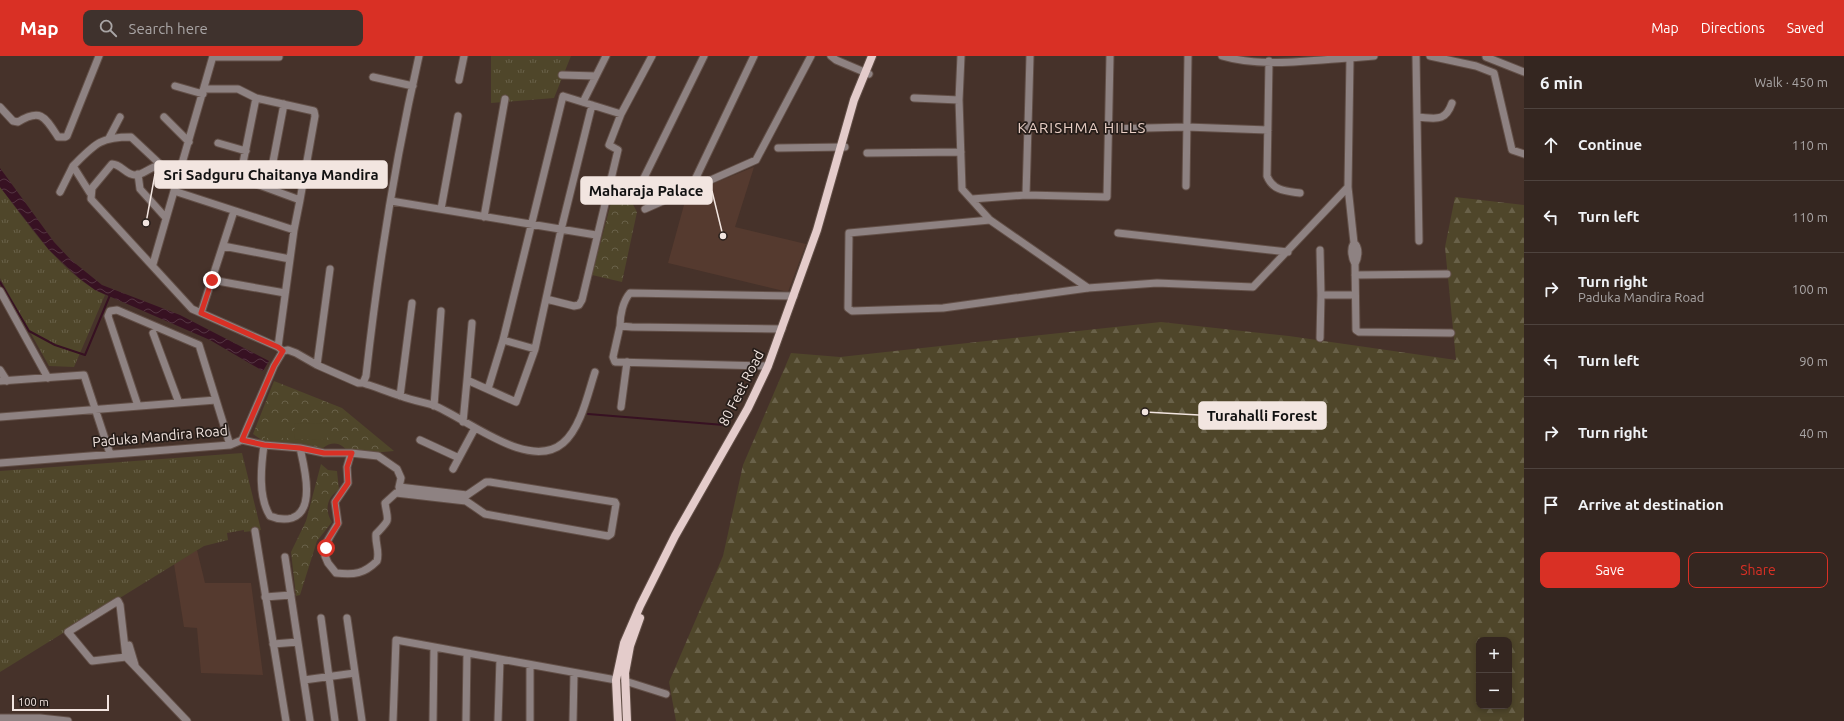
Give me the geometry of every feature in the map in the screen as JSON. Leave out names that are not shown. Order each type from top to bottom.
[{"type":"main road","name":"80 Feet Road","points":[[627,721],[625,681],[626,664],[630,646],[644,608],[675,536],[748,408],[768,366],[817,230],[872,56]]},
{"type":"main road","name":"80 Feet Road","points":[[867,72],[878,56]]},
{"type":"main road","name":"80 Feet Road","points":[[618,721],[616,680],[624,643],[640,606],[752,410],[773,368],[821,232],[843,146]]},
{"type":"street","points":[[0,107],[13,121],[18,122],[37,115],[42,116],[46,118],[58,136],[67,136],[99,56]]},
{"type":"street","points":[[153,264],[213,56],[279,57]]},
{"type":"street","points":[[364,382],[366,376],[374,306],[403,127],[419,56]]},
{"type":"street","points":[[458,80],[464,56]]},
{"type":"street","points":[[583,102],[606,56]]},
{"type":"street","points":[[546,299],[574,306],[579,305],[584,292],[596,235],[618,150],[609,144],[621,114],[652,56]]},
{"type":"street","points":[[636,194],[704,56]]},
{"type":"street","points":[[692,188],[754,56]]},
{"type":"street","points":[[646,209],[756,160],[812,56]]},
{"type":"street","points":[[831,56],[836,60],[867,72]]},
{"type":"street","points":[[961,56],[960,100],[962,189],[990,220],[1088,288]]},
{"type":"street","points":[[1026,195],[1030,56]]},
{"type":"street","points":[[972,199],[1026,195],[1107,197],[1110,56]]},
{"type":"street","points":[[1186,186],[1188,56]]},
{"type":"street","points":[[1222,56],[1269,62],[1374,56]]},
{"type":"street","points":[[1416,56],[1419,241]]},
{"type":"street","points":[[1430,56],[1453,58],[1494,73],[1512,150],[1524,154]]},
{"type":"street","points":[[1486,56],[1524,72]]},
{"type":"street","points":[[1350,58],[1348,187],[1354,243],[1357,248],[1357,259],[1355,264],[1356,330],[1359,332],[1451,333]]},
{"type":"street","points":[[1269,62],[1267,176],[1273,187],[1282,191],[1300,193]]},
{"type":"street","points":[[562,75],[596,76]]},
{"type":"street","points":[[373,77],[412,86]]},
{"type":"street","points":[[175,86],[204,91],[238,89],[256,98],[311,110],[314,112],[315,116],[294,230],[280,349]]},
{"type":"street","points":[[488,389],[503,340],[530,225],[563,96],[621,114]]},
{"type":"street","points":[[240,178],[256,98]]},
{"type":"street","points":[[914,98],[960,100]]},
{"type":"street","points":[[484,217],[505,99]]},
{"type":"street","points":[[1417,117],[1444,117],[1449,113],[1452,103]]},
{"type":"street","points":[[268,188],[284,104]]},
{"type":"street","points":[[467,380],[516,402],[535,348],[561,230],[592,105]]},
{"type":"street","points":[[164,116],[189,142]]},
{"type":"street","points":[[441,209],[458,116]]},
{"type":"street","points":[[109,138],[120,117]]},
{"type":"street","points":[[1108,129],[1186,127],[1268,130]]},
{"type":"street","points":[[60,192],[74,166],[92,147],[109,138],[132,137],[178,179]]},
{"type":"street","points":[[218,143],[246,152]]},
{"type":"street","points":[[778,148],[843,146]]},
{"type":"street","points":[[867,153],[961,152]]},
{"type":"street","points":[[90,193],[92,188],[112,164],[116,164],[132,175],[156,166],[162,166]]},
{"type":"street","points":[[74,166],[90,193],[91,199],[153,264],[192,309],[280,349],[296,353],[317,365],[358,384],[364,382],[400,396],[434,406],[516,448],[538,451],[550,449],[562,444],[570,436],[577,424],[595,372]]},
{"type":"street","points":[[213,169],[300,200]]},
{"type":"street","points":[[138,174],[140,189],[166,218]]},
{"type":"street","points":[[990,220],[849,232],[848,308],[852,311],[943,308],[1088,288],[1158,283],[1253,287],[1288,252],[1348,187]]},
{"type":"street","points":[[174,191],[294,230]]},
{"type":"street","points":[[391,200],[530,225],[596,235]]},
{"type":"street","points":[[201,313],[234,211]]},
{"type":"street","points":[[1118,233],[1288,252]]},
{"type":"street","points":[[222,246],[290,259]]},
{"type":"street","points":[[1320,250],[1320,338]]},
{"type":"street","points":[[317,365],[330,269]]},
{"type":"street","points":[[1355,275],[1447,274]]},
{"type":"street","points":[[212,280],[286,293]]},
{"type":"street","points":[[0,291],[48,378]]},
{"type":"street","points":[[768,366],[615,362],[614,360],[620,318],[626,298],[630,293],[794,296]]},
{"type":"street","points":[[1321,295],[1355,295]]},
{"type":"street","points":[[400,396],[412,303]]},
{"type":"street","points":[[138,406],[108,316],[110,311],[113,310],[199,345],[230,445]]},
{"type":"street","points":[[434,406],[441,311]]},
{"type":"street","points":[[463,422],[472,323]]},
{"type":"street","points":[[620,326],[782,329]]},
{"type":"street","points":[[153,334],[179,403]]},
{"type":"street","points":[[503,340],[535,348]]},
{"type":"street","name":"Paduka Mandira Road","points":[[0,463],[230,445],[242,440],[276,363],[280,349]]},
{"type":"street","points":[[621,407],[627,362]]},
{"type":"street","points":[[0,370],[3,381],[84,375],[110,454]]},
{"type":"street","points":[[0,417],[216,400]]},
{"type":"street","points":[[453,469],[475,428]]},
{"type":"street","points":[[242,440],[264,445],[300,448],[324,453],[352,453],[378,456],[397,469],[401,478],[399,487],[409,491],[466,501],[485,514],[608,536],[611,534],[616,504],[490,482],[482,484],[467,495],[450,497]]},
{"type":"street","points":[[420,440],[459,458]]},
{"type":"street","points":[[264,445],[262,475],[265,504],[270,516],[284,519],[298,515],[303,509],[306,498],[305,474],[300,448]]},
{"type":"street","points":[[352,453],[347,467],[348,483],[335,502],[338,524],[325,545],[328,563],[336,573],[354,575],[368,568],[377,561],[379,550],[375,540],[376,534],[386,526],[388,521],[385,503],[396,493],[409,491]]},
{"type":"street","points":[[255,532],[286,721]]},
{"type":"street","points":[[286,557],[310,721]]},
{"type":"street","points":[[265,597],[291,595]]},
{"type":"street","points":[[122,596],[130,652],[135,665]]},
{"type":"street","points":[[126,657],[92,661],[68,632],[118,601],[120,605],[126,657],[187,721]]},
{"type":"street","points":[[321,618],[335,721]]},
{"type":"street","points":[[346,618],[362,721]]},
{"type":"street","points":[[393,721],[396,640],[616,680]]},
{"type":"street","points":[[273,644],[298,642]]},
{"type":"street","points":[[433,721],[434,647]]},
{"type":"street","points":[[466,721],[467,653]]},
{"type":"street","points":[[498,721],[500,660]]},
{"type":"street","points":[[530,665],[530,721]]},
{"type":"street","points":[[304,680],[355,673]]},
{"type":"street","points":[[573,721],[574,673]]},
{"type":"street","points":[[625,681],[666,694]]},
{"type":"street","points":[[0,718],[40,718],[68,721]]},
{"type":"shaded area","points":[[754,167],[735,227],[806,244],[788,292],[668,263],[687,194]]},
{"type":"shaded area","points":[[197,550],[205,583],[251,583],[263,675],[201,673],[197,628],[184,627],[174,564]]},
{"type":"green space","points":[[491,56],[571,56],[554,98],[491,103]]},
{"type":"green space","points":[[618,176],[637,212],[622,282],[592,275]]},
{"type":"green space","points":[[0,187],[34,232],[60,262],[89,286],[105,295],[74,367],[49,366],[0,278]]},
{"type":"green space","points":[[1455,197],[1524,205],[1524,721],[676,721],[669,682],[723,556],[743,465],[791,353],[840,357],[1161,322],[1289,336],[1456,360],[1445,247]]},
{"type":"green space","points":[[274,381],[342,408],[394,451],[349,455],[341,445],[338,444],[331,444],[323,448],[266,443],[253,434]]},
{"type":"green space","points":[[265,423],[292,423],[292,438],[265,438]]},
{"type":"green space","points":[[295,423],[327,424],[327,440],[294,439]]},
{"type":"green space","points":[[242,453],[261,530],[244,532],[244,530],[227,533],[228,540],[204,546],[0,672],[0,471]]},
{"type":"green space","points":[[321,464],[328,470],[337,471],[339,490],[332,496],[328,504],[328,513],[332,522],[317,541],[300,595],[296,596],[291,552],[306,521]]},
{"type":"water","points":[[0,168],[54,242],[71,260],[102,285],[180,315],[269,361],[263,371],[210,340],[95,290],[79,278],[49,250],[0,187]]},
{"type":"waterway","points":[[0,282],[29,331],[55,345],[85,355],[110,295]]},
{"type":"waterway","points":[[588,414],[724,425]]},
{"type":"place","name":"Sri Sadguru Chaitanya Mandira","points":[[146,223]]},
{"type":"place","name":"Maharaja Palace","points":[[723,236]]},
{"type":"place","name":"Turahalli Forest","points":[[1145,412]]},
{"type":"district","name":"KARISHMA HILLS","points":[[1082,128]]},
{"type":"route","points":[[212,280],[201,313],[278,347],[283,351],[274,366],[242,440],[264,445],[300,448],[324,453],[352,453],[347,467],[348,483],[335,502],[338,524],[325,545],[326,548]]}]
